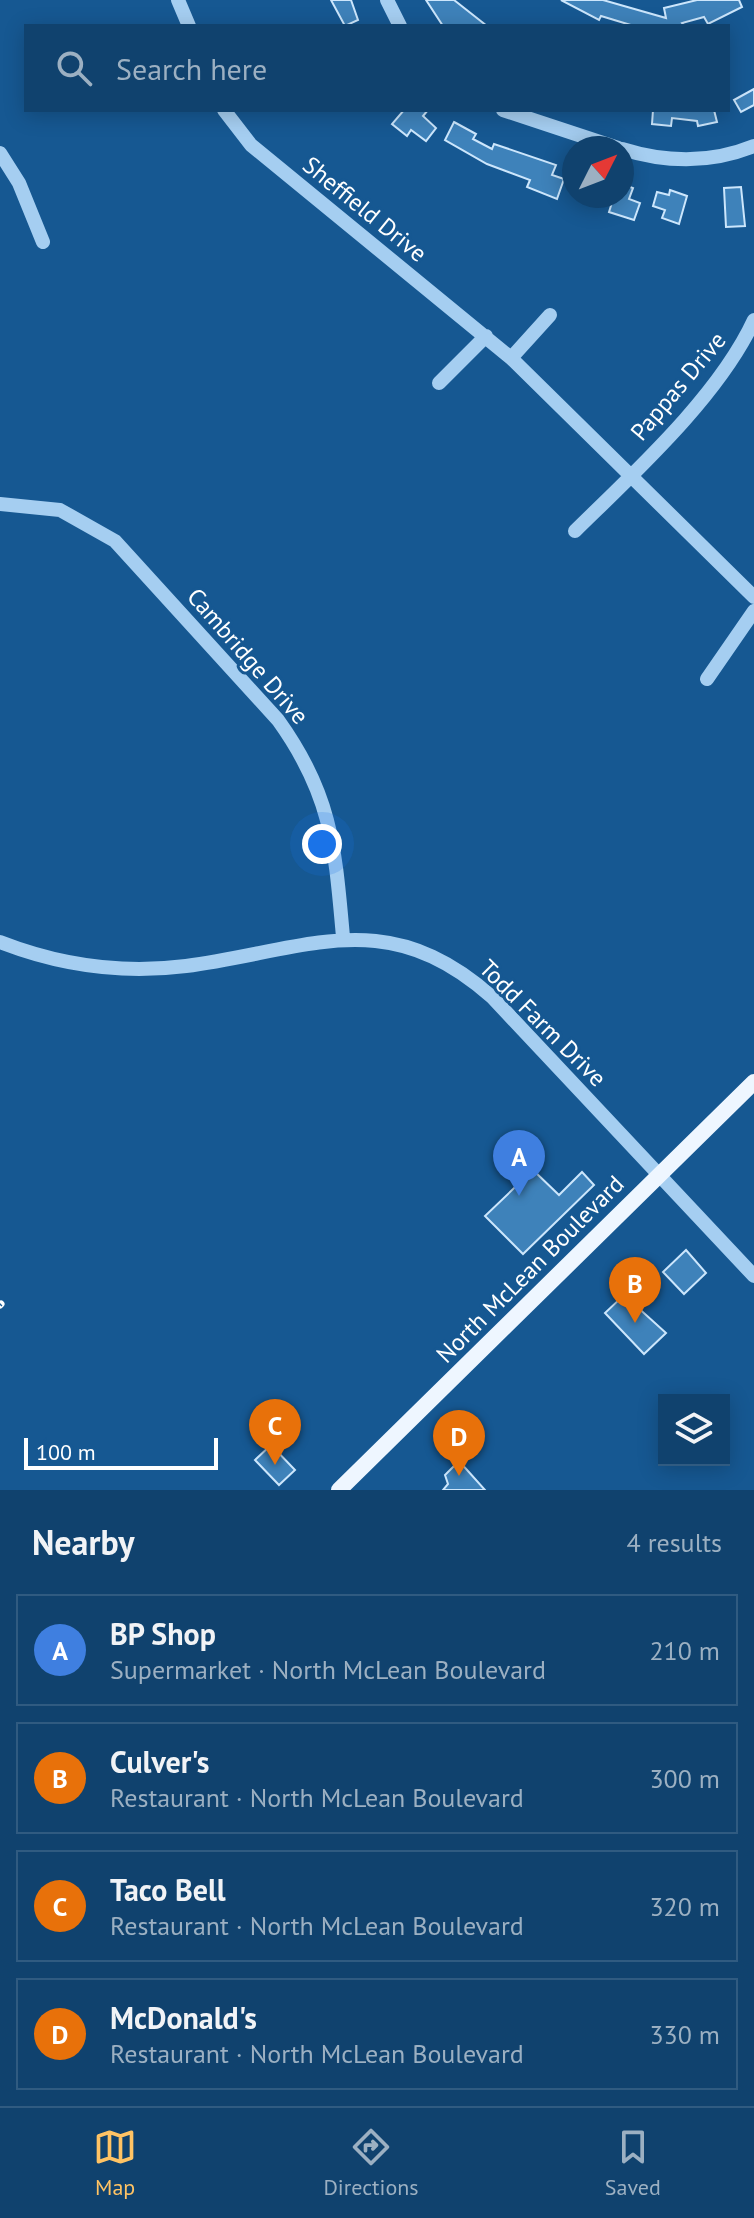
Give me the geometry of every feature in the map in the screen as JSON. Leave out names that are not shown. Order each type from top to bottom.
[{"type":"main road","name":"North McLean Boulevard","points":[[339,1490],[754,1082]]},
{"type":"street","points":[[178,0],[188,24]]},
{"type":"street","points":[[387,0],[399,24]]},
{"type":"street","name":"Sheffield Drive","points":[[226,112],[251,145],[511,358],[754,597]]},
{"type":"street","points":[[509,112],[581,136]]},
{"type":"street","points":[[634,153],[654,158],[694,160],[754,146]]},
{"type":"street","points":[[2,160],[31,208],[43,242]]},
{"type":"street","points":[[511,358],[550,315]]},
{"type":"street","name":"Pappas Drive","points":[[575,531],[630,476],[727,367],[754,320]]},
{"type":"street","points":[[439,383],[486,336]]},
{"type":"street","name":"Cambridge Drive","points":[[0,504],[60,510],[115,541],[278,720],[296,744],[321,795],[335,852],[343,937]]},
{"type":"street","points":[[707,679],[754,611]]},
{"type":"street","name":"Todd Farm Drive","points":[[0,942],[53,960],[121,968],[183,966],[343,937],[418,949],[466,974],[492,997],[754,1276]]},
{"type":"building","points":[[331,0],[351,0],[358,20],[344,24]]},
{"type":"building","points":[[426,0],[454,0],[484,24],[442,24]]},
{"type":"building","points":[[561,0],[603,0],[666,18],[664,8],[697,0],[739,0],[742,7],[708,24],[704,17],[683,24],[627,24],[601,16],[599,20]]},
{"type":"building","points":[[754,89],[754,105],[741,112],[734,100]]},
{"type":"building","points":[[402,112],[426,112],[423,116],[436,128],[426,141],[411,130],[407,136],[392,124]]},
{"type":"building","points":[[653,112],[714,112],[717,122],[698,126],[697,121],[672,118],[671,126],[652,124]]},
{"type":"building","points":[[454,122],[476,134],[473,139],[492,149],[494,144],[556,165],[552,175],[562,178],[557,199],[527,187],[530,180],[487,164],[445,140]]},
{"type":"building","points":[[741,187],[745,226],[726,227],[724,188]]},
{"type":"building","points":[[670,190],[687,196],[679,224],[662,218],[665,210],[653,206],[657,192],[669,195]]},
{"type":"building","points":[[634,201],[640,203],[634,220],[609,212],[610,208],[634,208]]},
{"type":"building","points":[[533,1170],[559,1195],[582,1172],[594,1185],[523,1254],[485,1216]]},
{"type":"building","points":[[686,1250],[706,1273],[684,1294],[663,1272]]},
{"type":"building","points":[[624,1295],[666,1333],[644,1354],[605,1313]]},
{"type":"building","points":[[271,1445],[295,1470],[279,1485],[255,1460]]},
{"type":"building","points":[[459,1461],[485,1490],[443,1490],[448,1484],[445,1475]]},
{"type":"place","name":"BP Shop","points":[[519,1196]]},
{"type":"place","name":"Culver's","points":[[635,1323]]},
{"type":"place","name":"Taco Bell","points":[[275,1465]]},
{"type":"place","name":"McDonald's","points":[[459,1476]]}]
